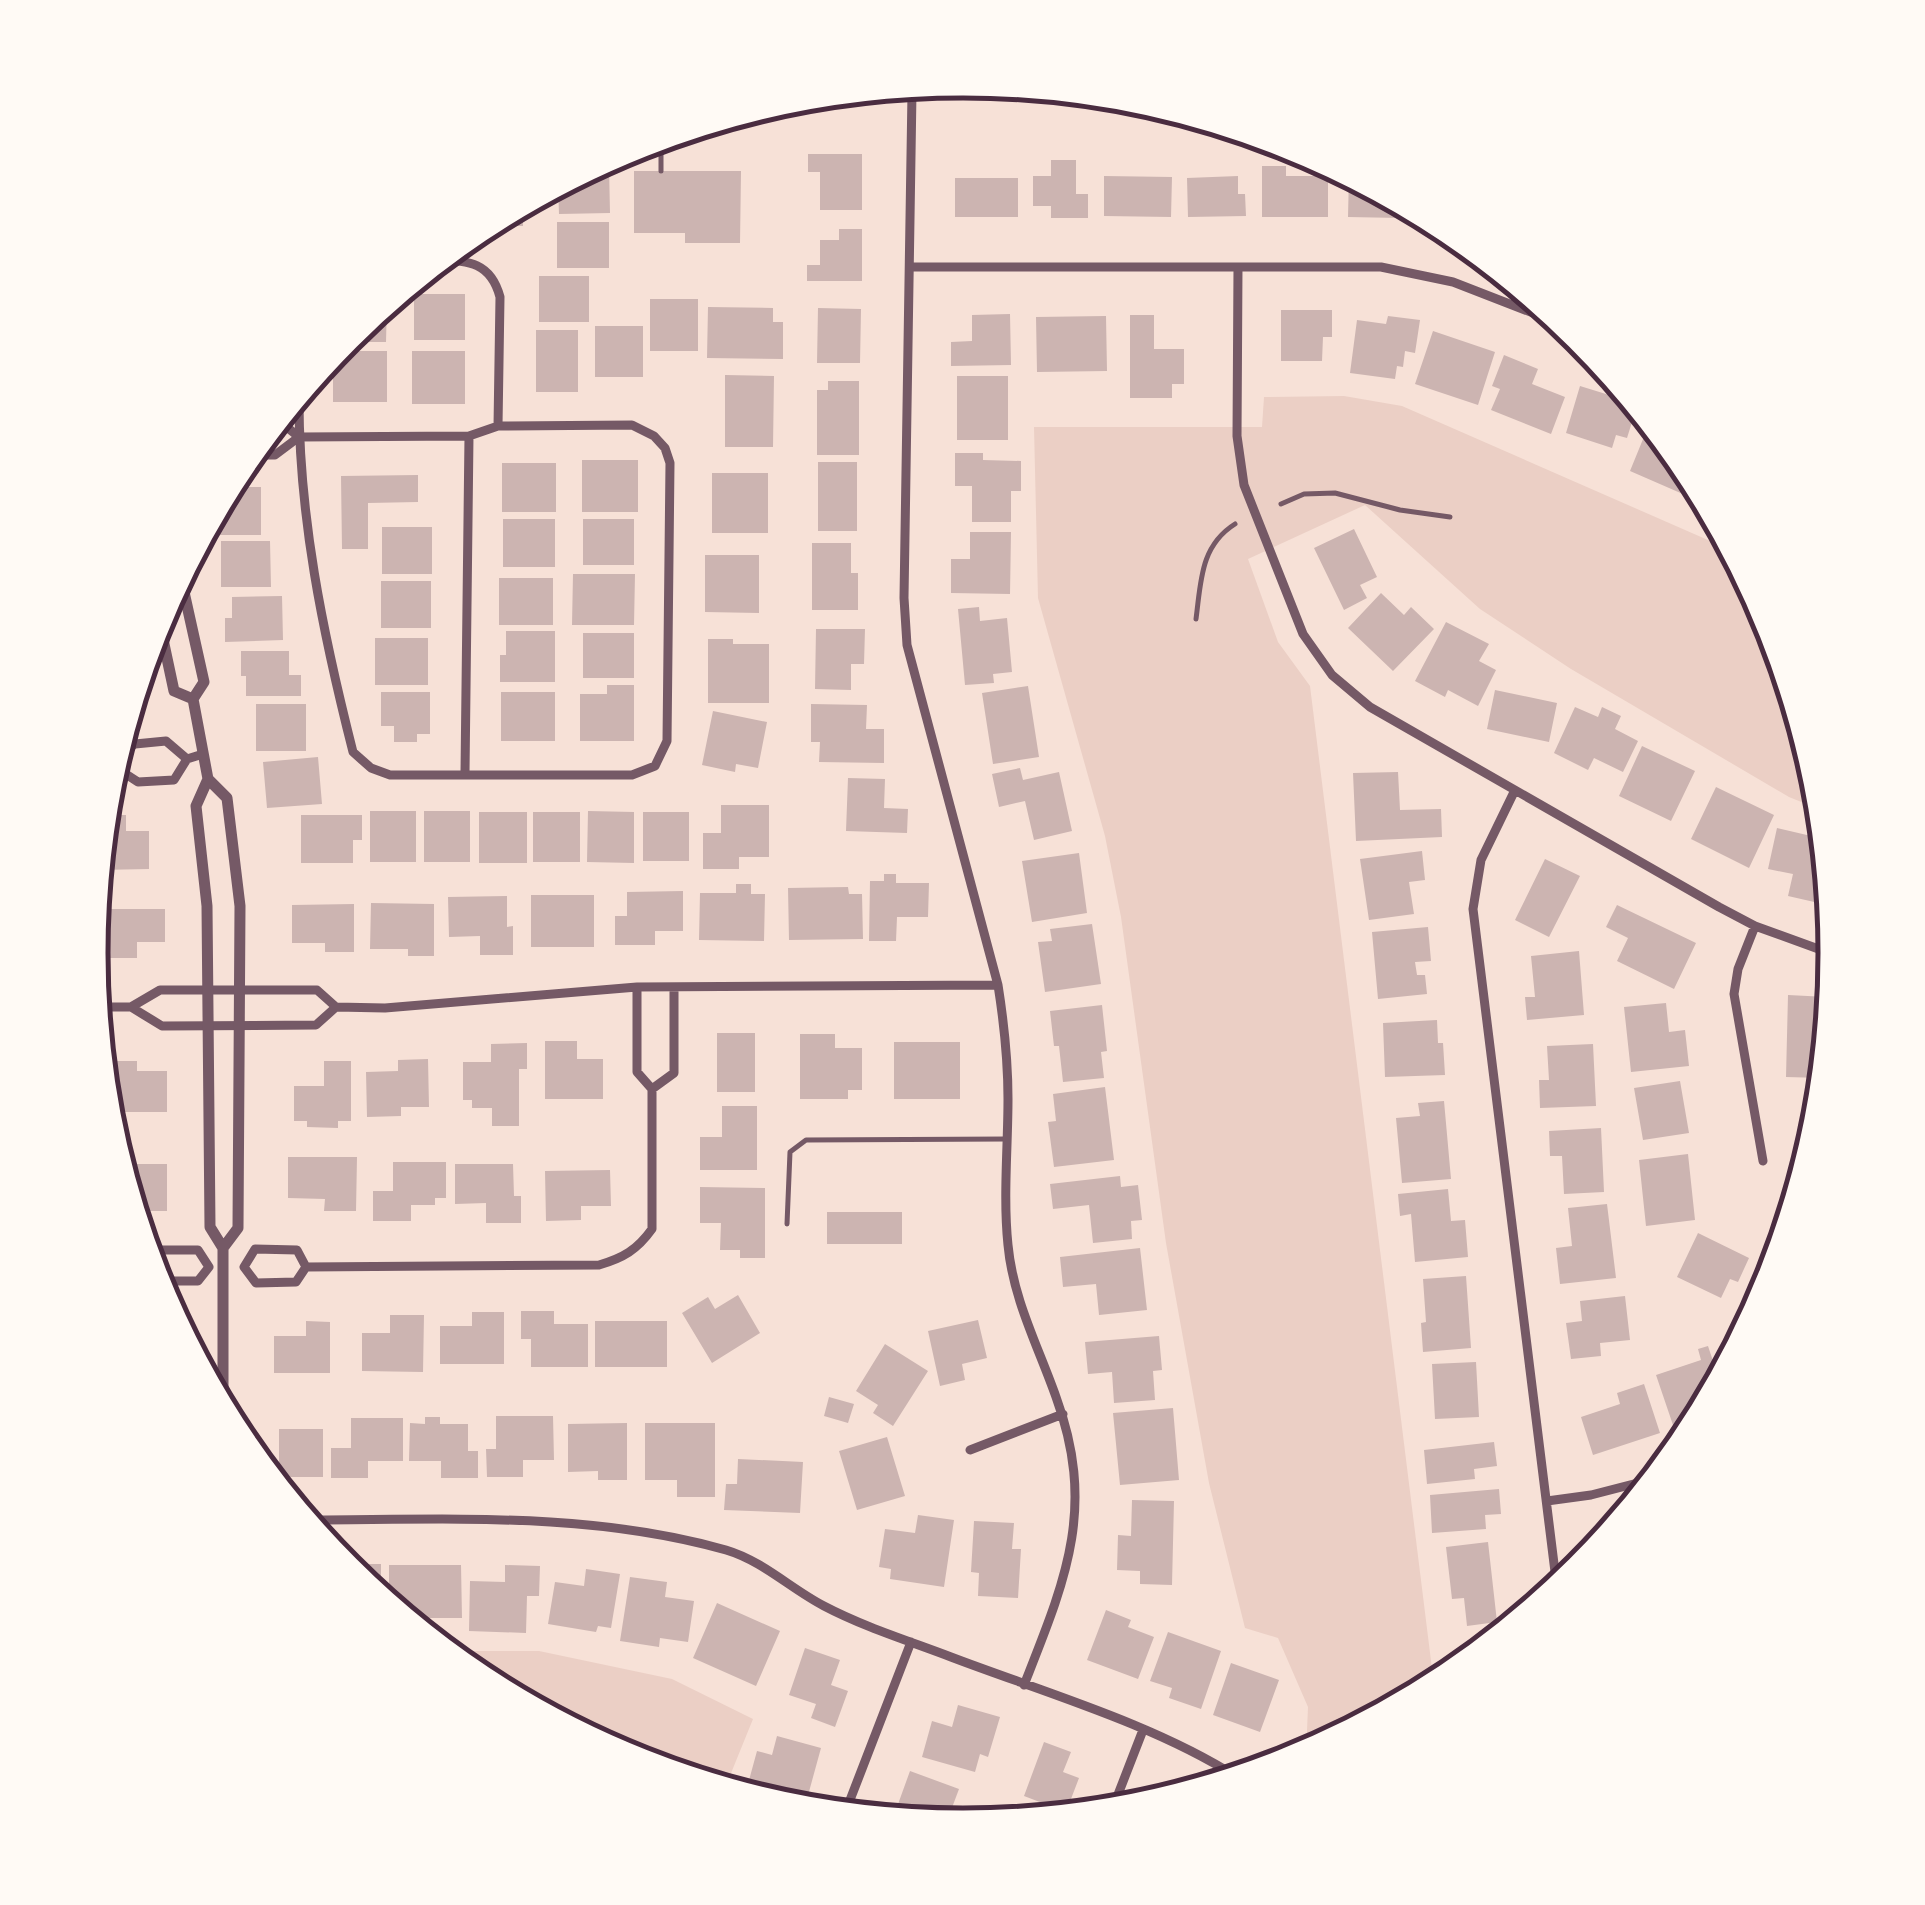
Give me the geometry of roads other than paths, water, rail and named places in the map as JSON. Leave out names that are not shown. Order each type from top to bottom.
[{"type":"street","points":[[912,99],[904,598],[907,645],[1004,1019],[1006,1220],[1011,1270],[1024,1317],[1062,1414],[1073,1463],[1074,1538],[1063,1587],[1024,1685]]},
{"type":"street","points":[[462,260],[478,264],[490,273],[500,297],[498,426]]},
{"type":"street","points":[[912,266],[1356,266],[1405,270],[1453,282],[1527,311]]},
{"type":"street","points":[[1238,267],[1239,460],[1244,484],[1304,634],[1332,675],[1360,699],[1755,926],[1818,950]]},
{"type":"street","points":[[268,455],[275,455],[299,437],[469,436],[498,426],[632,425],[654,436],[665,448],[670,463],[667,741],[655,766],[632,775],[390,775],[370,768],[353,752],[316,582],[299,437],[299,414]]},
{"type":"street","points":[[288,427],[299,437]]},
{"type":"street","points":[[464,774],[469,436]]},
{"type":"street","points":[[185,598],[204,682],[193,699],[208,779],[196,806],[207,906],[210,1227],[223,1248],[224,1383]]},
{"type":"street","points":[[165,647],[174,691],[193,699]]},
{"type":"street","points":[[134,745],[166,741],[187,759]]},
{"type":"street","points":[[127,773],[138,782],[174,780],[187,759],[204,754]]},
{"type":"street","points":[[208,779],[227,798],[240,906],[238,1228],[223,1248]]},
{"type":"street","points":[[1516,790],[1481,860],[1473,909],[1555,1568]]},
{"type":"street","points":[[1755,926],[1738,969],[1734,994],[1763,1161]]},
{"type":"street","points":[[109,1007],[132,1007],[160,990],[317,990],[336,1007],[385,1008],[637,988],[998,985]]},
{"type":"street","points":[[652,1089],[674,1073],[674,987]]},
{"type":"street","points":[[306,1267],[599,1265],[623,1258],[640,1246],[652,1229],[652,1089],[638,1072],[637,988]]},
{"type":"street","points":[[132,1007],[162,1026],[316,1025],[336,1007]]},
{"type":"street","points":[[244,1267],[255,1249],[297,1250],[306,1267]]},
{"type":"street","points":[[162,1250],[198,1250],[210,1266],[244,1267]]},
{"type":"street","points":[[173,1281],[198,1281],[210,1266]]},
{"type":"street","points":[[244,1267],[256,1282],[296,1282],[306,1267]]},
{"type":"street","points":[[970,1450],[1062,1414]]},
{"type":"street","points":[[1547,1501],[1631,1485]]},
{"type":"street","points":[[324,1520],[555,1520],[727,1551],[752,1560],[829,1609],[1144,1730],[1221,1767]]},
{"type":"street","points":[[850,1800],[912,1642]]},
{"type":"street","points":[[1119,1793],[1144,1730]]},
{"type":"lane","points":[[660,171],[661,153]]},
{"type":"lane","points":[[1281,504],[1304,494],[1336,492],[1400,510],[1450,518]]},
{"type":"lane","points":[[1196,620],[1206,555],[1219,534],[1235,524]]},
{"type":"lane","points":[[787,1224],[790,1152],[806,1140],[1007,1139]]}]
